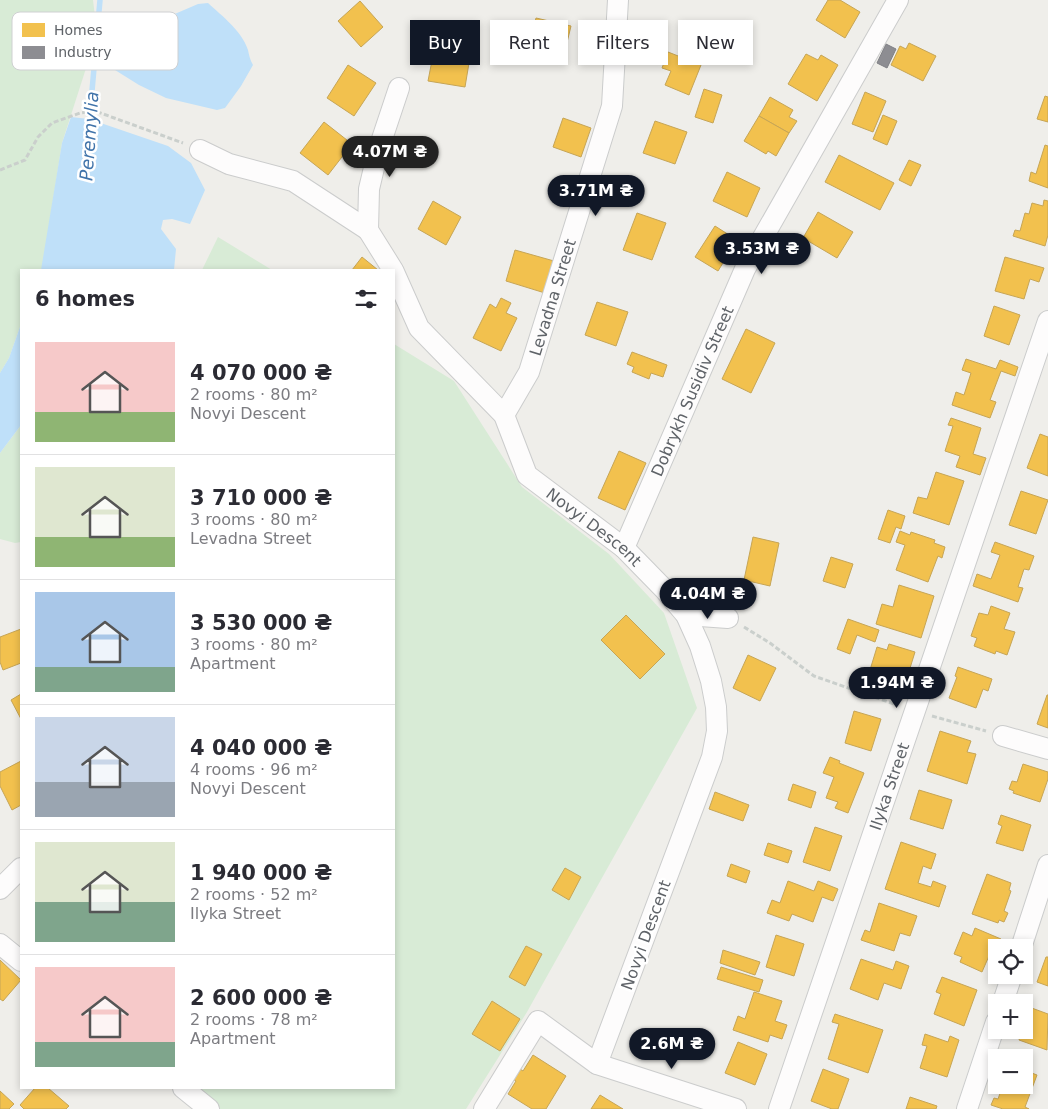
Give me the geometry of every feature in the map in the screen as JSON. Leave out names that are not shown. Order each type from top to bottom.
[{"type":"street","name":"Levadna Street","points":[[504,415],[529,372],[612,106],[618,0]]},
{"type":"street","name":"Dobrykh Susidiv Street","points":[[624,548],[745,270],[898,0]]},
{"type":"street","points":[[368,230],[369,189],[378,151],[399,88]]},
{"type":"street","points":[[200,150],[229,164],[293,181],[368,230]]},
{"type":"street","name":"Novyi Descent","points":[[368,230],[392,269]]},
{"type":"street","name":"Novyi Descent","points":[[395,275],[419,328],[504,415],[528,475],[624,548],[664,589],[686,615],[700,646],[712,681],[717,731],[712,758],[597,1064]]},
{"type":"street","name":"Ilyka Street","points":[[779,1109],[1048,321]]},
{"type":"street","points":[[686,615],[728,618]]},
{"type":"street","points":[[1003,736],[1048,749]]},
{"type":"street","points":[[1024,939],[1048,865]]},
{"type":"street","points":[[0,889],[20,869]]},
{"type":"street","points":[[0,944],[20,959]]},
{"type":"street","points":[[487,1108],[538,1021],[597,1064],[736,1109]]},
{"type":"street","points":[[968,1109],[991,1039]]},
{"type":"street","points":[[185,1089],[209,1109]]},
{"type":"path","points":[[0,170],[25,160],[38,137],[52,123],[80,113],[95,111],[200,150]]},
{"type":"path","points":[[728,618],[770,643],[814,676],[915,711],[1003,736]]},
{"type":"green space","points":[[0,0],[93,0],[94,12],[12,12],[12,70],[85,70],[62,143],[43,265],[41,269],[20,269],[20,327],[9,358],[0,373]]},
{"type":"green space","points":[[218,237],[270,269],[202,269]]},
{"type":"green space","points":[[395,345],[454,381],[522,487],[609,554],[664,613],[697,708],[527,1012],[466,1109],[220,1109],[195,1089],[395,1089]]},
{"type":"green space","points":[[20,426],[20,542],[15,543],[0,539],[0,453]]},
{"type":"water","points":[[208,3],[231,24],[245,43],[253,65],[225,108],[217,110],[166,98],[139,85],[115,70],[178,70],[178,13],[198,4]]},
{"type":"water","points":[[71,117],[89,119],[168,146],[191,163],[205,190],[190,224],[172,219],[163,220],[161,229],[176,249],[174,269],[41,269],[62,143]]},
{"type":"water","points":[[20,327],[20,426],[0,453],[0,373],[9,358]]},
{"type":"building: Homes","points":[[828,0],[840,0],[860,12],[845,38],[816,20]]},
{"type":"building: Homes","points":[[360,1],[383,27],[361,47],[338,21]]},
{"type":"building: Homes","points":[[568,25],[571,26],[568,38]]},
{"type":"building: Homes","points":[[909,43],[936,56],[923,81],[891,65],[900,46],[906,49]]},
{"type":"building: Homes","points":[[668,52],[678,56],[678,65],[701,65],[689,95],[665,85],[671,71],[662,68],[663,65],[668,65]]},
{"type":"building: Homes","points":[[806,54],[818,60],[821,55],[838,65],[817,101],[788,84]]},
{"type":"building: Homes","points":[[348,65],[376,83],[354,116],[327,98]]},
{"type":"building: Homes","points":[[431,65],[469,65],[465,87],[428,81]]},
{"type":"building: Homes","points":[[704,89],[722,95],[713,123],[695,117]]},
{"type":"building: Homes","points":[[865,92],[886,101],[873,132],[852,124]]},
{"type":"building: Homes","points":[[1045,96],[1048,97],[1048,122],[1037,119]]},
{"type":"building: Homes","points":[[770,97],[793,110],[789,117],[797,121],[789,133],[759,116]]},
{"type":"building: Homes","points":[[883,115],[897,121],[887,145],[873,139]]},
{"type":"building: Homes","points":[[759,116],[789,133],[776,156],[768,151],[766,154],[744,141]]},
{"type":"building: Homes","points":[[563,118],[591,128],[581,157],[553,147]]},
{"type":"building: Homes","points":[[655,121],[687,132],[675,164],[643,153]]},
{"type":"building: Homes","points":[[324,122],[352,144],[328,175],[300,153]]},
{"type":"building: Homes","points":[[1045,145],[1048,146],[1048,188],[1029,181],[1031,172],[1036,174]]},
{"type":"building: Homes","points":[[839,155],[894,183],[880,210],[825,182]]},
{"type":"building: Homes","points":[[909,160],[921,165],[911,186],[899,180]]},
{"type":"building: Homes","points":[[727,172],[760,188],[747,217],[713,201]]},
{"type":"building: Homes","points":[[1044,200],[1048,201],[1048,235],[1045,246],[1013,236],[1015,230],[1020,231],[1025,213],[1029,214],[1032,203],[1043,206]]},
{"type":"building: Homes","points":[[433,201],[461,217],[446,245],[418,229]]},
{"type":"building: Homes","points":[[818,212],[853,232],[837,258],[803,238]]},
{"type":"building: Homes","points":[[637,213],[666,223],[652,260],[623,250]]},
{"type":"building: Homes","points":[[715,226],[737,240],[718,271],[695,257]]},
{"type":"building: Homes","points":[[515,250],[554,261],[545,293],[506,281]]},
{"type":"building: Homes","points":[[362,257],[377,269],[353,269]]},
{"type":"building: Homes","points":[[1005,257],[1044,268],[1039,282],[1030,279],[1024,299],[995,291]]},
{"type":"building: Homes","points":[[501,298],[511,303],[506,313],[517,318],[501,351],[473,338],[490,304],[496,308]]},
{"type":"building: Homes","points":[[597,302],[628,312],[616,346],[585,335]]},
{"type":"building: Homes","points":[[994,306],[1020,315],[1009,345],[984,336]]},
{"type":"building: Homes","points":[[746,329],[775,343],[751,393],[722,379]]},
{"type":"building: Homes","points":[[632,352],[667,365],[663,377],[651,373],[649,379],[632,372],[634,367],[627,364]]},
{"type":"building: Homes","points":[[966,359],[996,369],[1000,360],[1018,367],[1015,376],[1001,371],[990,400],[996,402],[990,418],[952,405],[956,392],[964,395],[971,373],[962,370]]},
{"type":"building: Homes","points":[[951,418],[981,428],[973,454],[986,458],[980,475],[956,467],[960,456],[945,451],[953,426],[948,425]]},
{"type":"building: Homes","points":[[1040,434],[1048,437],[1048,476],[1027,468]]},
{"type":"building: Homes","points":[[619,451],[646,463],[625,510],[598,498]]},
{"type":"building: Homes","points":[[936,472],[964,481],[949,525],[913,513],[918,497],[927,499]]},
{"type":"building: Homes","points":[[1021,491],[1048,500],[1036,534],[1009,525]]},
{"type":"building: Homes","points":[[888,510],[905,516],[901,529],[896,527],[890,543],[878,539]]},
{"type":"building: Homes","points":[[900,531],[910,535],[911,532],[935,540],[934,543],[945,547],[942,558],[938,556],[928,582],[896,570],[905,545],[896,542]]},
{"type":"building: Homes","points":[[753,537],[779,543],[770,586],[744,580]]},
{"type":"building: Homes","points":[[995,542],[1034,556],[1029,570],[1024,569],[1018,587],[1023,588],[1018,602],[973,586],[977,574],[991,579],[1000,555],[991,552]]},
{"type":"building: Homes","points":[[831,557],[853,564],[845,588],[823,581]]},
{"type":"building: Homes","points":[[899,585],[934,596],[921,638],[876,624],[882,604],[893,607]]},
{"type":"building: Homes","points":[[991,606],[1010,613],[1004,629],[1015,632],[1007,655],[996,651],[995,654],[974,646],[977,638],[971,636],[979,613],[988,615]]},
{"type":"building: Homes","points":[[626,615],[665,654],[640,679],[601,640]]},
{"type":"building: Homes","points":[[848,619],[879,630],[875,642],[857,635],[850,654],[837,649]]},
{"type":"building: Homes","points":[[20,629],[20,663],[3,670],[0,662],[0,637]]},
{"type":"building: Homes","points":[[889,644],[915,652],[906,681],[870,670],[877,647],[887,650]]},
{"type":"building: Homes","points":[[748,655],[776,668],[760,701],[733,688]]},
{"type":"building: Homes","points":[[958,667],[992,679],[988,691],[983,689],[976,708],[949,698],[957,677],[955,676]]},
{"type":"building: Homes","points":[[20,695],[20,717],[11,700]]},
{"type":"building: Homes","points":[[1048,695],[1048,728],[1037,724]]},
{"type":"building: Homes","points":[[854,711],[881,719],[871,751],[845,743]]},
{"type":"building: Homes","points":[[940,731],[971,741],[967,752],[976,754],[967,784],[927,771]]},
{"type":"building: Homes","points":[[830,757],[840,761],[839,763],[864,773],[848,813],[835,808],[838,802],[826,798],[834,777],[823,773]]},
{"type":"building: Homes","points":[[20,762],[20,806],[12,810],[0,786],[0,772]]},
{"type":"building: Homes","points":[[1023,764],[1048,772],[1048,779],[1040,802],[1013,793],[1014,791],[1009,789],[1012,781],[1017,782]]},
{"type":"building: Homes","points":[[793,784],[816,792],[811,808],[788,800]]},
{"type":"building: Homes","points":[[919,790],[952,800],[943,829],[910,819]]},
{"type":"building: Homes","points":[[715,792],[749,805],[743,821],[709,809]]},
{"type":"building: Homes","points":[[1001,815],[1031,825],[1023,851],[996,843],[1002,826],[998,824]]},
{"type":"building: Homes","points":[[815,827],[842,836],[830,871],[803,862]]},
{"type":"building: Homes","points":[[901,842],[936,854],[931,869],[923,866],[918,883],[931,887],[933,881],[946,886],[939,907],[885,889]]},
{"type":"building: Homes","points":[[768,843],[792,851],[788,863],[764,855]]},
{"type":"building: Homes","points":[[731,864],[750,871],[746,883],[727,876]]},
{"type":"building: Homes","points":[[565,868],[581,877],[569,900],[552,890]]},
{"type":"building: Homes","points":[[987,874],[1011,883],[1009,890],[1011,891],[1004,911],[1008,913],[1004,922],[999,920],[998,923],[972,914]]},
{"type":"building: Homes","points":[[788,881],[814,891],[818,881],[838,889],[833,901],[822,897],[813,922],[792,914],[789,921],[767,913],[772,900],[780,903]]},
{"type":"building: Homes","points":[[879,903],[917,916],[910,936],[900,933],[894,951],[861,940],[865,930],[870,932]]},
{"type":"building: Homes","points":[[975,928],[1001,939],[988,939],[988,958],[982,972],[960,962],[962,957],[954,954],[963,932],[972,936]]},
{"type":"building: Homes","points":[[776,935],[804,944],[794,976],[766,967]]},
{"type":"building: Homes","points":[[526,946],[542,954],[525,986],[509,977]]},
{"type":"building: Homes","points":[[723,950],[760,962],[755,975],[720,963]]},
{"type":"building: Homes","points":[[1046,957],[1048,957],[1048,986],[1037,982]]},
{"type":"building: Homes","points":[[861,959],[893,970],[896,961],[909,966],[901,989],[884,983],[878,1000],[850,989]]},
{"type":"building: Homes","points":[[0,960],[20,981],[3,1001],[0,999]]},
{"type":"building: Homes","points":[[721,967],[763,980],[759,992],[717,979]]},
{"type":"building: Homes","points":[[942,977],[977,990],[964,1026],[934,1014],[941,994],[936,992]]},
{"type":"building: Homes","points":[[754,992],[782,1001],[775,1021],[787,1025],[782,1039],[770,1035],[768,1042],[733,1030],[738,1016],[745,1019]]},
{"type":"building: Homes","points":[[492,1001],[520,1019],[500,1051],[472,1034]]},
{"type":"building: Homes","points":[[1033,1008],[1048,1014],[1047,1050],[1019,1040],[1033,1039]]},
{"type":"building: Homes","points":[[835,1014],[883,1030],[868,1073],[828,1059],[839,1024],[832,1022]]},
{"type":"building: Homes","points":[[925,1034],[948,1042],[950,1036],[959,1040],[947,1077],[920,1068],[927,1046],[922,1045]]},
{"type":"building: Homes","points":[[738,1042],[767,1054],[755,1085],[725,1073]]},
{"type":"building: Homes","points":[[533,1055],[566,1076],[546,1109],[532,1109],[508,1094],[516,1081],[511,1078],[517,1067],[523,1071]]},
{"type":"building: Homes","points":[[823,1069],[849,1079],[838,1109],[832,1109],[811,1101]]},
{"type":"building: Homes","points":[[1033,1073],[1037,1075],[1033,1086]]},
{"type":"building: Homes","points":[[34,1089],[49,1089],[69,1106],[66,1109],[24,1109],[20,1105]]},
{"type":"building: Homes","points":[[0,1091],[14,1104],[9,1109],[0,1109]]},
{"type":"building: Homes","points":[[1000,1094],[1030,1094],[1025,1107],[1029,1109],[1003,1109],[991,1105],[994,1098],[998,1099]]},
{"type":"building: Homes","points":[[600,1095],[623,1109],[591,1109]]},
{"type":"building: Homes","points":[[910,1097],[937,1106],[936,1109],[906,1109]]},
{"type":"building: Industry","points":[[886,44],[896,49],[887,68],[877,63]]},
{"type":"waterway","name":"Peremylia","points":[[99,12],[100,0]]},
{"type":"waterway","name":"Peremylia","points":[[89,125],[94,70]]}]
